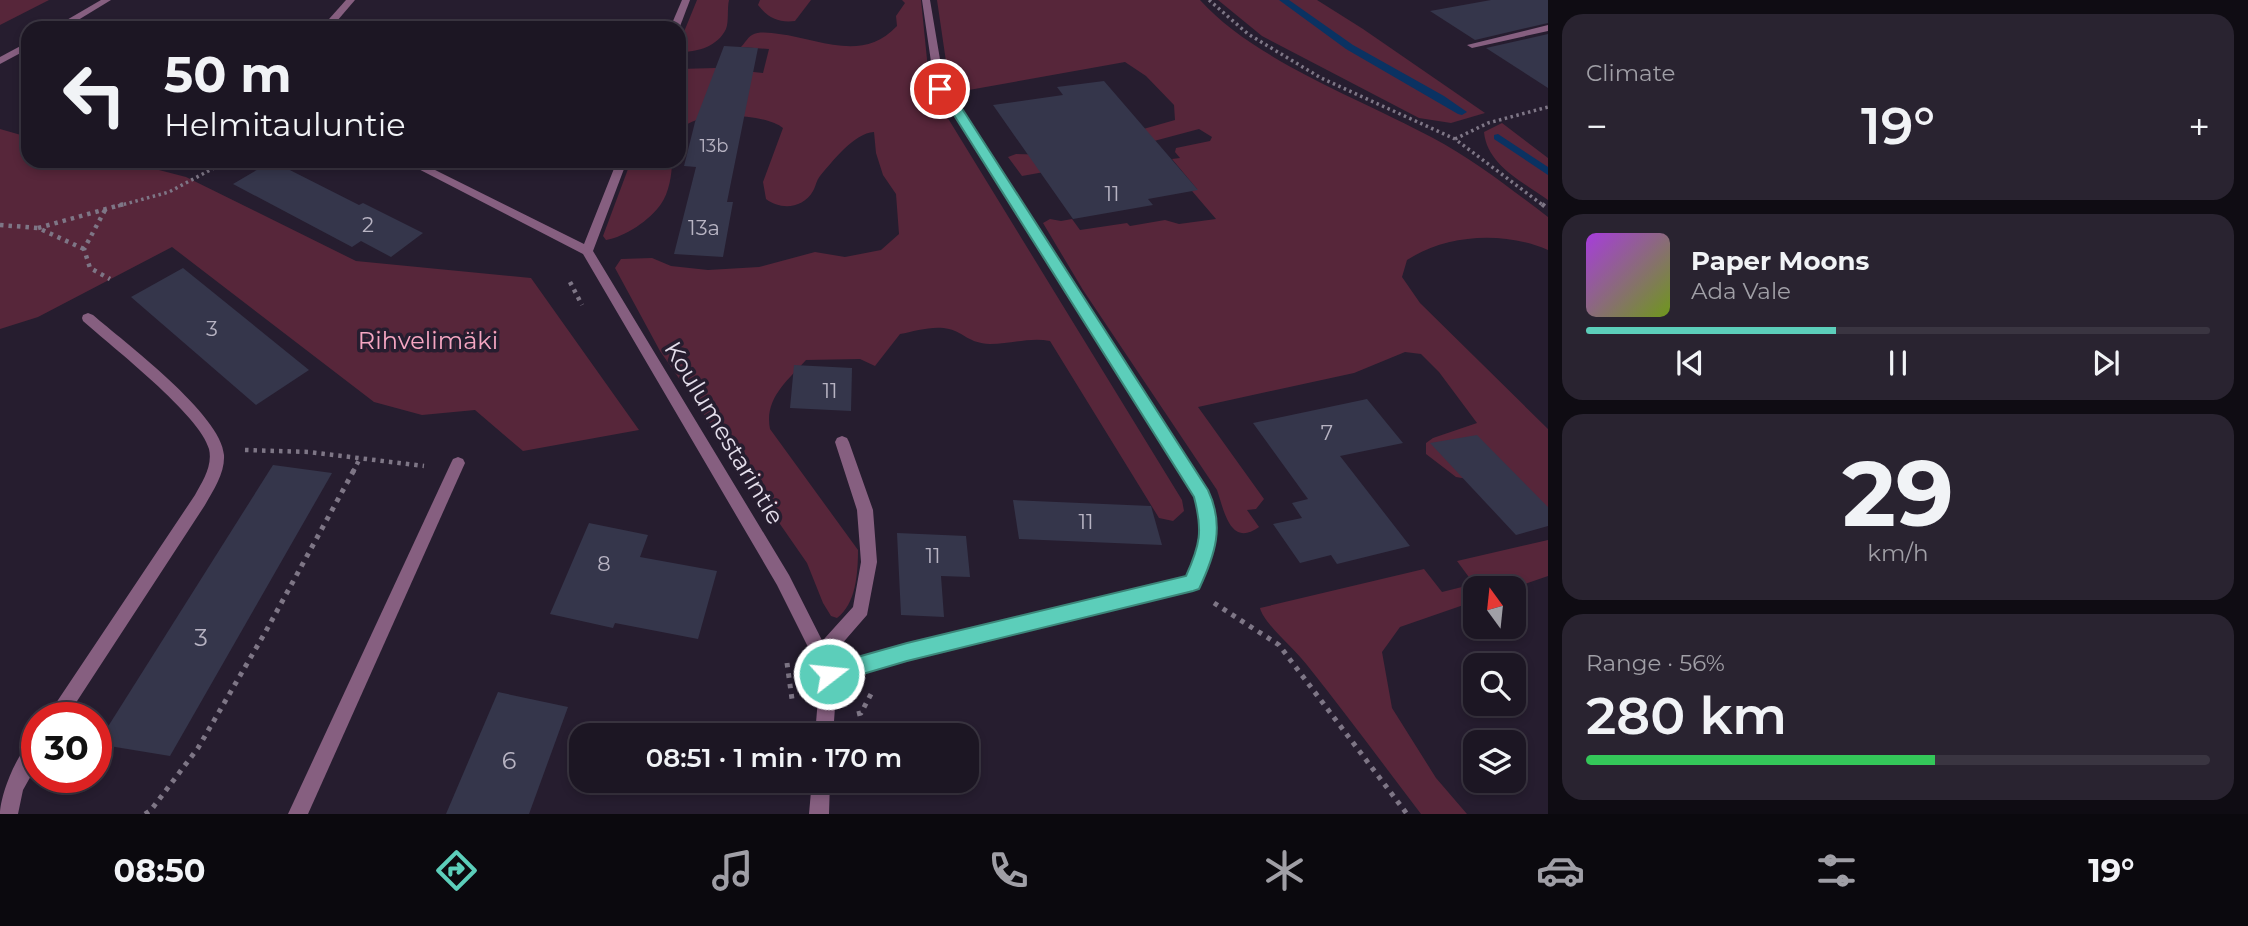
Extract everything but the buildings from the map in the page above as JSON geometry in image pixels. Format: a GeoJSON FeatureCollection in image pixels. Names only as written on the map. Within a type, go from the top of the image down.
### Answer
{"type":"FeatureCollection","features":[{"type":"Feature","properties":{"kind":"street"},"geometry":{"type":"LineString","coordinates":[[70,21],[107,0]]}},
{"type":"Feature","properties":{"kind":"street"},"geometry":{"type":"LineString","coordinates":[[332,21],[351,0]]}},
{"type":"Feature","properties":{"kind":"street"},"geometry":{"type":"LineString","coordinates":[[678,21],[686,0]]}},
{"type":"Feature","properties":{"kind":"street"},"geometry":{"type":"LineString","coordinates":[[829,674],[907,652],[1193,583],[1208,547],[1210,523],[1202,495],[957,110],[940,89],[926,0]]}},
{"type":"Feature","properties":{"kind":"street"},"geometry":{"type":"LineString","coordinates":[[1472,45],[1548,28]]}},
{"type":"Feature","properties":{"kind":"street"},"geometry":{"type":"LineString","coordinates":[[0,61],[21,49]]}},
{"type":"Feature","properties":{"kind":"street"},"geometry":{"type":"LineString","coordinates":[[422,168],[587,251],[619,168]]}},
{"type":"Feature","properties":{"kind":"street","name":"Koulumestarintie"},"geometry":{"type":"LineString","coordinates":[[587,251],[783,580],[821,655],[829,674],[825,723]]}},
{"type":"Feature","properties":{"kind":"street"},"geometry":{"type":"LineString","coordinates":[[66,702],[200,500],[215,472],[216,449],[203,422],[88,318]]}},
{"type":"Feature","properties":{"kind":"street"},"geometry":{"type":"LineString","coordinates":[[821,655],[861,610],[869,562],[865,510],[842,442]]}},
{"type":"Feature","properties":{"kind":"street"},"geometry":{"type":"LineString","coordinates":[[298,814],[457,463]]}},
{"type":"Feature","properties":{"kind":"street"},"geometry":{"type":"LineString","coordinates":[[8,814],[9,802],[21,774]]}},
{"type":"Feature","properties":{"kind":"street"},"geometry":{"type":"LineString","coordinates":[[819,814],[820,793]]}},
{"type":"Feature","properties":{"kind":"path"},"geometry":{"type":"LineString","coordinates":[[1209,0],[1248,34],[1321,78],[1455,138],[1548,209]]}},
{"type":"Feature","properties":{"kind":"path"},"geometry":{"type":"LineString","coordinates":[[1455,138],[1494,119],[1548,107]]}},
{"type":"Feature","properties":{"kind":"path"},"geometry":{"type":"LineString","coordinates":[[38,228],[169,192],[214,168]]}},
{"type":"Feature","properties":{"kind":"path"},"geometry":{"type":"LineString","coordinates":[[106,209],[84,249],[90,268],[110,279]]}},
{"type":"Feature","properties":{"kind":"path"},"geometry":{"type":"LineString","coordinates":[[0,225],[38,228],[84,249]]}},
{"type":"Feature","properties":{"kind":"path"},"geometry":{"type":"LineString","coordinates":[[216,449],[309,452],[413,465]]}},
{"type":"Feature","properties":{"kind":"path"},"geometry":{"type":"LineString","coordinates":[[145,814],[151,810],[198,748],[266,631],[360,458]]}},
{"type":"Feature","properties":{"kind":"path"},"geometry":{"type":"LineString","coordinates":[[1193,583],[1213,603],[1279,645],[1407,814]]}},
{"type":"Feature","properties":{"kind":"green space"},"geometry":{"type":"Polygon","coordinates":[[[0,0],[49,0],[0,25],[0,0]]]}},
{"type":"Feature","properties":{"kind":"green space"},"geometry":{"type":"Polygon","coordinates":[[[697,0],[729,0],[727,26],[713,44],[686,52],[686,27],[697,0]]]}},
{"type":"Feature","properties":{"kind":"green space"},"geometry":{"type":"Polygon","coordinates":[[[760,0],[811,0],[795,21],[789,21],[770,16],[758,5],[760,0]]]}},
{"type":"Feature","properties":{"kind":"green space"},"geometry":{"type":"Polygon","coordinates":[[[902,0],[921,0],[930,89],[1182,500],[1184,511],[1173,521],[1159,518],[1050,341],[990,344],[972,340],[949,329],[931,328],[900,334],[875,366],[860,359],[806,360],[774,400],[770,409],[770,429],[858,550],[852,596],[837,618],[831,616],[823,603],[807,563],[660,351],[615,268],[621,259],[652,258],[671,266],[708,270],[759,267],[815,252],[845,257],[881,250],[899,234],[896,194],[883,175],[876,153],[874,132],[859,137],[844,149],[820,176],[809,197],[791,206],[772,203],[766,199],[763,182],[783,128],[763,120],[734,116],[706,118],[686,125],[686,69],[716,68],[763,73],[769,49],[741,47],[751,36],[758,33],[779,34],[841,46],[870,44],[897,26],[896,16],[905,3],[902,0]]]}},
{"type":"Feature","properties":{"kind":"green space"},"geometry":{"type":"Polygon","coordinates":[[[937,0],[1200,0],[1249,42],[1310,77],[1448,147],[1492,175],[1548,217],[1548,250],[1495,238],[1458,240],[1423,251],[1407,260],[1402,277],[1420,303],[1548,429],[1548,511],[1479,481],[1456,477],[1426,454],[1426,443],[1433,438],[1477,423],[1439,372],[1421,354],[1405,352],[1354,373],[1198,407],[1264,499],[1256,509],[1247,510],[1259,527],[1241,533],[1235,530],[1226,516],[1217,490],[1083,290],[1043,223],[1050,219],[1072,219],[1080,230],[1127,223],[1130,226],[1165,220],[1179,224],[1216,219],[1192,191],[1197,189],[1172,159],[1180,158],[1175,152],[1176,148],[1210,141],[1212,137],[1199,129],[1139,145],[1094,163],[1022,176],[1008,157],[1016,154],[1052,155],[1175,120],[1174,105],[1146,76],[1125,62],[952,93],[946,86],[949,82],[937,0]]]}},
{"type":"Feature","properties":{"kind":"green space"},"geometry":{"type":"Polygon","coordinates":[[[1218,0],[1317,0],[1485,113],[1451,123],[1419,118],[1262,36],[1218,0]]]}},
{"type":"Feature","properties":{"kind":"green space"},"geometry":{"type":"Polygon","coordinates":[[[1502,123],[1548,158],[1548,200],[1508,172],[1492,154],[1484,132],[1502,123]]]}},
{"type":"Feature","properties":{"kind":"green space","name":"Rihvelimäki"},"geometry":{"type":"Polygon","coordinates":[[[0,129],[21,135],[21,168],[151,168],[186,177],[356,261],[531,278],[639,430],[523,451],[475,410],[422,415],[374,402],[172,247],[38,317],[0,329],[0,129]]]}},
{"type":"Feature","properties":{"kind":"green space"},"geometry":{"type":"Polygon","coordinates":[[[628,168],[672,168],[664,200],[644,222],[621,235],[606,240],[603,236],[628,168]]]}},
{"type":"Feature","properties":{"kind":"green space"},"geometry":{"type":"Polygon","coordinates":[[[1548,540],[1548,576],[1526,584],[1526,576],[1468,576],[1457,561],[1548,540]]]}},
{"type":"Feature","properties":{"kind":"green space"},"geometry":{"type":"Polygon","coordinates":[[[1424,569],[1442,592],[1463,587],[1463,605],[1400,627],[1382,652],[1392,708],[1436,778],[1467,814],[1421,814],[1307,665],[1267,621],[1260,608],[1424,569]]]}},
{"type":"Feature","properties":{"kind":"waterway"},"geometry":{"type":"LineString","coordinates":[[1283,0],[1350,47],[1462,112]]}},
{"type":"Feature","properties":{"kind":"waterway"},"geometry":{"type":"LineString","coordinates":[[1498,137],[1548,172]]}},
{"type":"Feature","properties":{"kind":"route"},"geometry":{"type":"LineString","coordinates":[[829,674],[907,652],[1193,583],[1208,547],[1210,523],[1202,495],[957,110],[940,89]]}}]}
